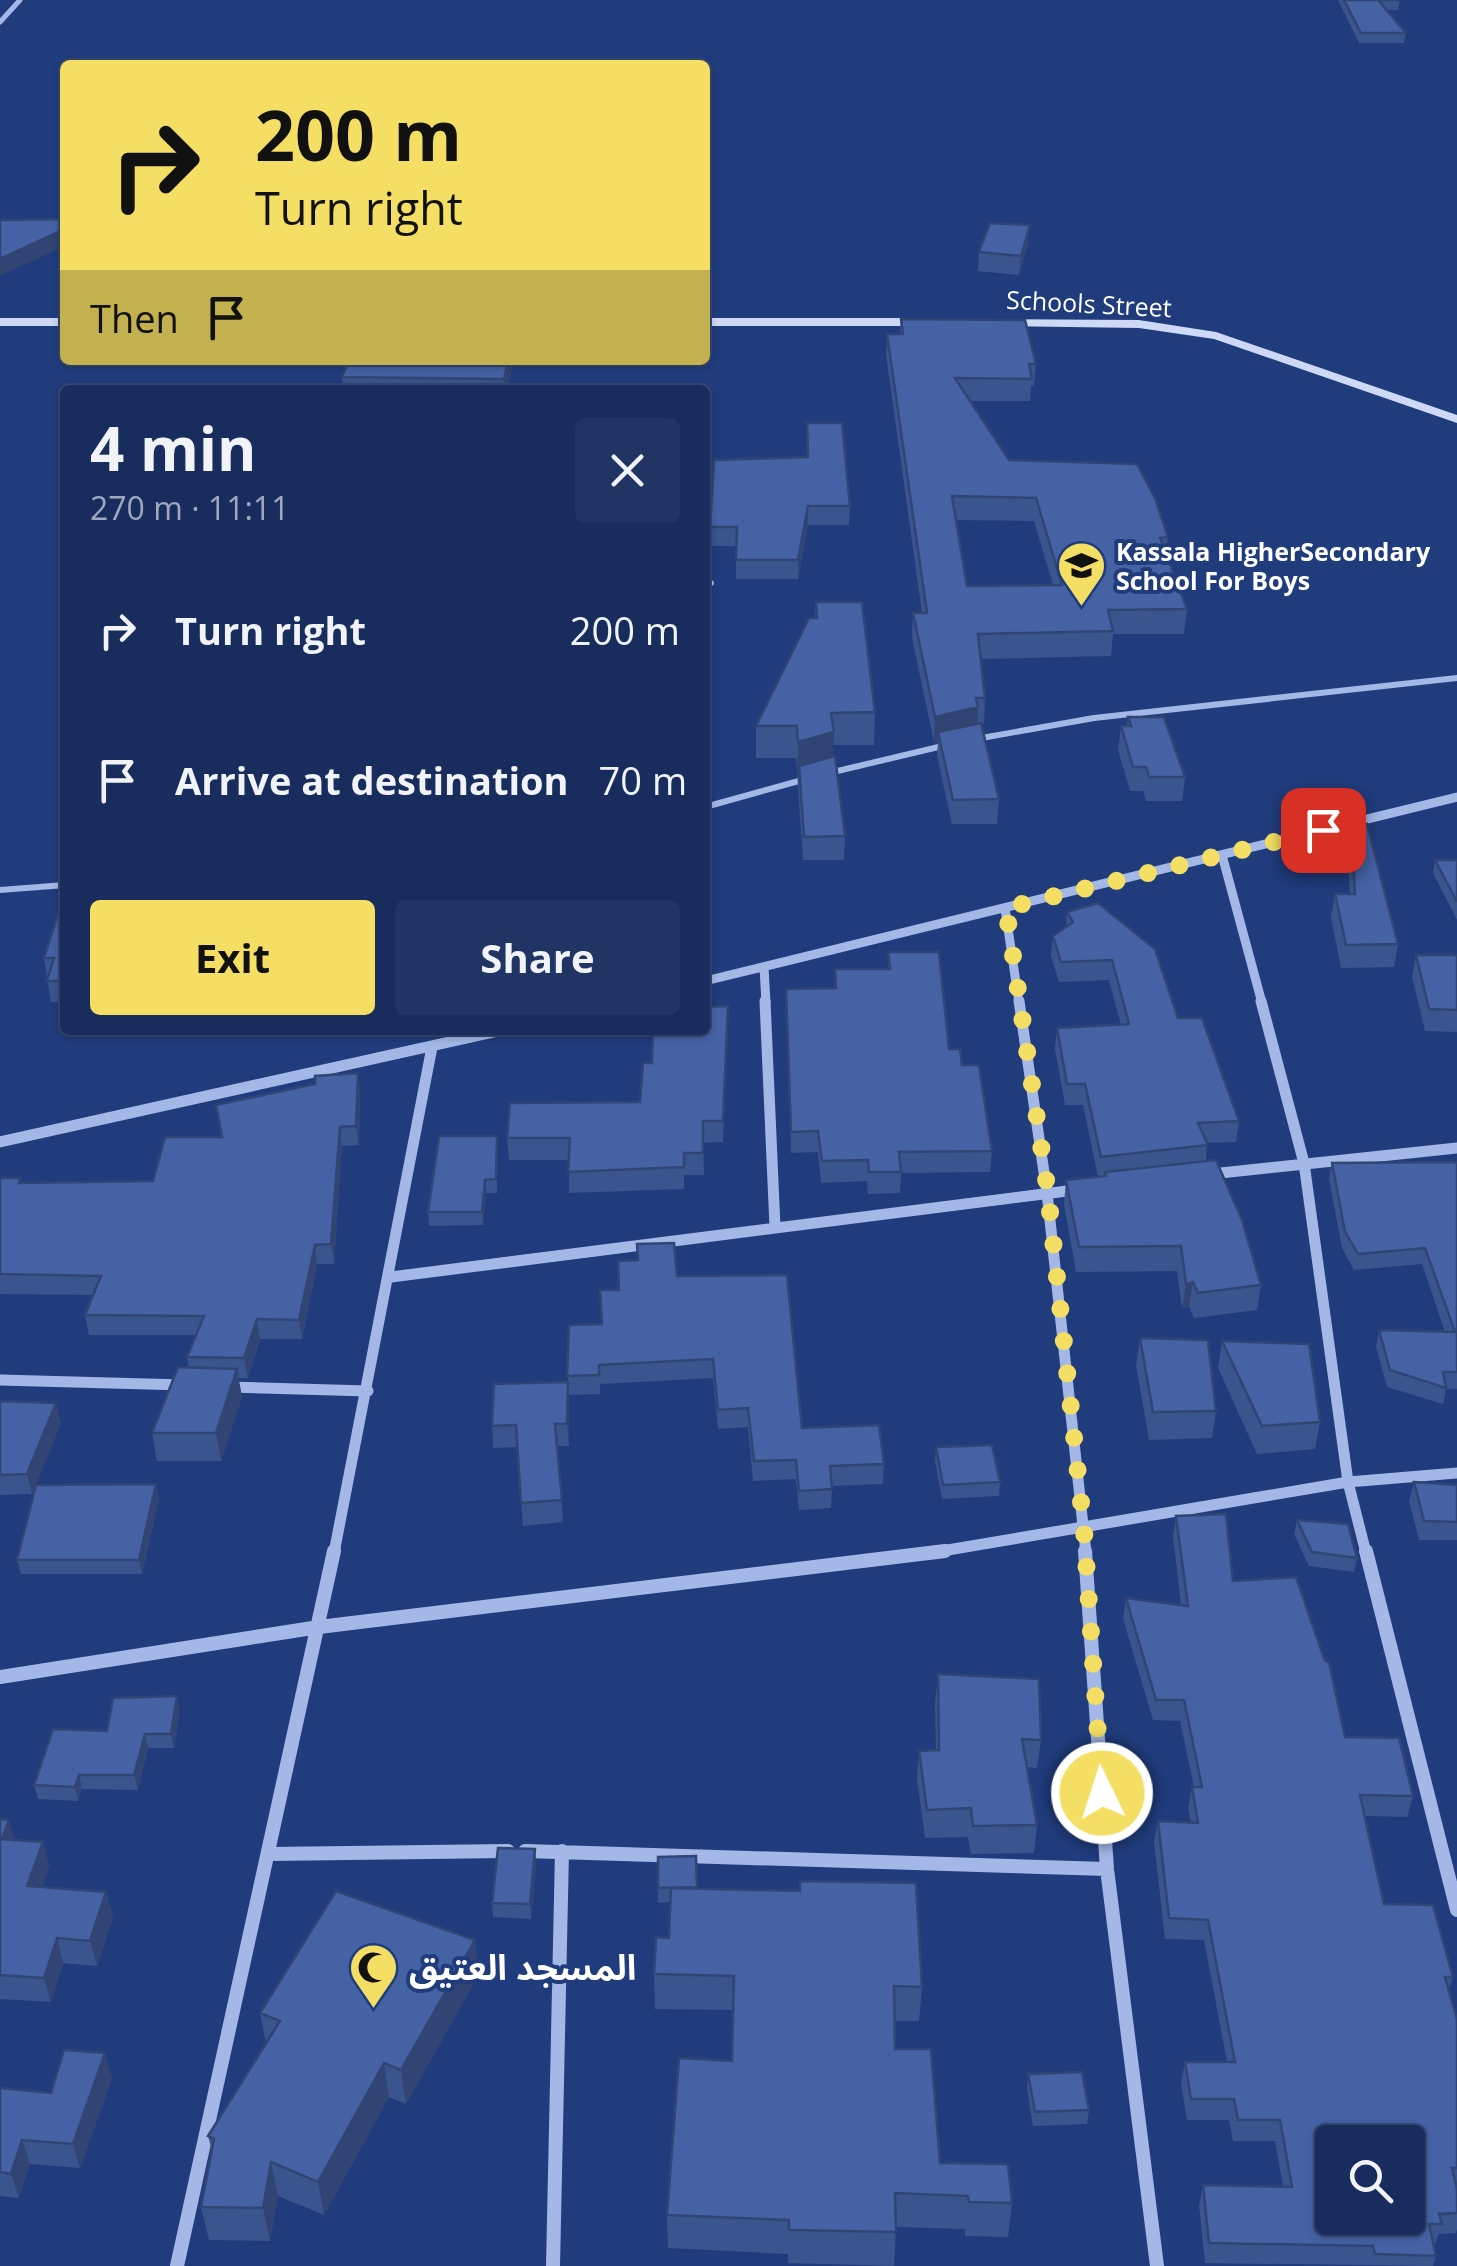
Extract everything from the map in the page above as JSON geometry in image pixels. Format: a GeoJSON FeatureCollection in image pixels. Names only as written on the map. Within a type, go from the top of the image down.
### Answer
{"type":"FeatureCollection","features":[{"type":"Feature","properties":{"kind":"street"},"geometry":{"type":"LineString","coordinates":[[1,20],[20,0]]}},
{"type":"Feature","properties":{"kind":"street"},"geometry":{"type":"LineString","coordinates":[[0,322],[60,322]]}},
{"type":"Feature","properties":{"kind":"street"},"geometry":{"type":"LineString","coordinates":[[710,322],[940,322]]}},
{"type":"Feature","properties":{"kind":"street","name":"Schools Street"},"geometry":{"type":"LineString","coordinates":[[978,322],[1139,324],[1216,336],[1457,419]]}},
{"type":"Feature","properties":{"kind":"street"},"geometry":{"type":"LineString","coordinates":[[710,980],[1457,796]]}},
{"type":"Feature","properties":{"kind":"street"},"geometry":{"type":"LineString","coordinates":[[1222,854],[1304,1163],[1348,1482],[1457,1910]]}},
{"type":"Feature","properties":{"kind":"street"},"geometry":{"type":"LineString","coordinates":[[1006,908],[1048,1193],[1084,1530],[1107,1868],[1157,2266]]}},
{"type":"Feature","properties":{"kind":"street"},"geometry":{"type":"LineString","coordinates":[[764,967],[775,1228]]}},
{"type":"Feature","properties":{"kind":"street"},"geometry":{"type":"LineString","coordinates":[[0,1142],[482,1035]]}},
{"type":"Feature","properties":{"kind":"street"},"geometry":{"type":"LineString","coordinates":[[177,2266],[319,1627],[391,1277],[432,1047]]}},
{"type":"Feature","properties":{"kind":"street"},"geometry":{"type":"LineString","coordinates":[[1205,1174],[1457,1148]]}},
{"type":"Feature","properties":{"kind":"street"},"geometry":{"type":"LineString","coordinates":[[391,1277],[1087,1188]]}},
{"type":"Feature","properties":{"kind":"street"},"geometry":{"type":"LineString","coordinates":[[0,1380],[194,1386]]}},
{"type":"Feature","properties":{"kind":"street"},"geometry":{"type":"LineString","coordinates":[[213,1386],[368,1390]]}},
{"type":"Feature","properties":{"kind":"street"},"geometry":{"type":"LineString","coordinates":[[0,1677],[319,1627],[933,1553],[1348,1482],[1457,1473]]}},
{"type":"Feature","properties":{"kind":"street"},"geometry":{"type":"LineString","coordinates":[[269,1854],[562,1851],[1107,1868]]}},
{"type":"Feature","properties":{"kind":"street"},"geometry":{"type":"LineString","coordinates":[[554,2266],[562,1851]]}},
{"type":"Feature","properties":{"kind":"lane"},"geometry":{"type":"LineString","coordinates":[[974,739],[1094,718],[1457,678]]}},
{"type":"Feature","properties":{"kind":"lane"},"geometry":{"type":"LineString","coordinates":[[710,806],[957,742]]}},
{"type":"Feature","properties":{"kind":"lane"},"geometry":{"type":"LineString","coordinates":[[0,890],[60,885]]}},
{"type":"Feature","properties":{"kind":"building"},"geometry":{"type":"Polygon","coordinates":[[[1344,0],[1378,0],[1406,33],[1361,33],[1344,0]]]}},
{"type":"Feature","properties":{"kind":"building"},"geometry":{"type":"Polygon","coordinates":[[[60,219],[60,231],[0,259],[0,220],[60,219]]]}},
{"type":"Feature","properties":{"kind":"building"},"geometry":{"type":"Polygon","coordinates":[[[990,223],[1030,225],[1021,256],[979,252],[990,223]]]}},
{"type":"Feature","properties":{"kind":"building"},"geometry":{"type":"Polygon","coordinates":[[[901,319],[1025,320],[1036,364],[1029,364],[1032,379],[955,378],[1009,460],[1137,464],[1155,498],[1168,537],[1160,538],[1187,609],[1108,610],[1113,631],[978,634],[985,698],[976,698],[978,707],[935,717],[913,613],[927,613],[887,334],[903,334],[901,319]],[[952,496],[967,586],[1062,585],[1036,498],[952,496]]]}},
{"type":"Feature","properties":{"kind":"building"},"geometry":{"type":"Polygon","coordinates":[[[347,365],[507,365],[504,379],[342,377],[347,365]]]}},
{"type":"Feature","properties":{"kind":"building"},"geometry":{"type":"Polygon","coordinates":[[[807,423],[842,423],[850,506],[808,506],[798,560],[736,560],[737,527],[710,527],[714,460],[808,457],[807,423]]]}},
{"type":"Feature","properties":{"kind":"building"},"geometry":{"type":"Polygon","coordinates":[[[816,602],[862,602],[875,712],[831,713],[834,732],[798,742],[797,726],[756,726],[809,618],[817,618],[816,602]]]}},
{"type":"Feature","properties":{"kind":"building"},"geometry":{"type":"Polygon","coordinates":[[[1128,717],[1164,717],[1185,777],[1149,777],[1146,767],[1133,767],[1121,726],[1131,726],[1128,717]]]}},
{"type":"Feature","properties":{"kind":"building"},"geometry":{"type":"Polygon","coordinates":[[[981,723],[999,799],[953,800],[938,732],[981,723]]]}},
{"type":"Feature","properties":{"kind":"building"},"geometry":{"type":"Polygon","coordinates":[[[835,756],[845,836],[804,837],[799,766],[835,756]]]}},
{"type":"Feature","properties":{"kind":"building"},"geometry":{"type":"Polygon","coordinates":[[[1367,824],[1398,944],[1346,945],[1335,894],[1355,894],[1351,827],[1367,824]]]}},
{"type":"Feature","properties":{"kind":"building"},"geometry":{"type":"Polygon","coordinates":[[[1435,860],[1457,860],[1457,902],[1435,860]]]}},
{"type":"Feature","properties":{"kind":"building"},"geometry":{"type":"Polygon","coordinates":[[[1098,903],[1155,949],[1178,1018],[1202,1018],[1239,1121],[1198,1123],[1208,1145],[1101,1157],[1085,1084],[1067,1084],[1057,1028],[1129,1024],[1112,960],[1061,962],[1053,936],[1073,922],[1067,912],[1098,903]]]}},
{"type":"Feature","properties":{"kind":"building"},"geometry":{"type":"Polygon","coordinates":[[[60,914],[60,981],[47,981],[54,958],[44,958],[60,914]]]}},
{"type":"Feature","properties":{"kind":"building"},"geometry":{"type":"Polygon","coordinates":[[[888,952],[939,952],[949,1049],[960,1049],[962,1065],[979,1065],[992,1151],[899,1152],[901,1172],[869,1172],[868,1160],[822,1161],[818,1131],[791,1132],[786,989],[836,988],[835,969],[890,969],[888,952]]]}},
{"type":"Feature","properties":{"kind":"building"},"geometry":{"type":"Polygon","coordinates":[[[1416,955],[1457,955],[1457,1010],[1429,1009],[1416,955]]]}},
{"type":"Feature","properties":{"kind":"building"},"geometry":{"type":"Polygon","coordinates":[[[728,1006],[723,1121],[703,1121],[703,1153],[684,1153],[684,1167],[568,1172],[570,1138],[507,1138],[510,1103],[640,1102],[643,1063],[652,1063],[653,1035],[710,1035],[710,1007],[728,1006]]]}},
{"type":"Feature","properties":{"kind":"building"},"geometry":{"type":"Polygon","coordinates":[[[358,1073],[356,1126],[340,1127],[331,1244],[315,1245],[299,1320],[257,1319],[244,1358],[187,1357],[204,1316],[85,1315],[101,1276],[0,1274],[0,1178],[21,1178],[19,1183],[153,1181],[165,1137],[222,1137],[216,1105],[315,1084],[315,1076],[358,1073]]]}},
{"type":"Feature","properties":{"kind":"building"},"geometry":{"type":"Polygon","coordinates":[[[439,1136],[497,1136],[496,1179],[485,1180],[482,1212],[428,1212],[439,1136]]]}},
{"type":"Feature","properties":{"kind":"building"},"geometry":{"type":"Polygon","coordinates":[[[1216,1160],[1242,1220],[1261,1285],[1198,1293],[1193,1282],[1186,1284],[1181,1246],[1079,1247],[1066,1180],[1216,1160]]]}},
{"type":"Feature","properties":{"kind":"building"},"geometry":{"type":"Polygon","coordinates":[[[1457,1162],[1457,1372],[1443,1372],[1446,1388],[1390,1370],[1379,1330],[1455,1332],[1425,1248],[1358,1254],[1345,1232],[1332,1163],[1457,1162]]]}},
{"type":"Feature","properties":{"kind":"building"},"geometry":{"type":"Polygon","coordinates":[[[674,1243],[677,1276],[787,1275],[802,1428],[879,1425],[884,1464],[830,1466],[832,1489],[799,1491],[796,1460],[754,1461],[748,1408],[718,1410],[713,1359],[599,1365],[599,1375],[567,1376],[569,1325],[602,1324],[600,1290],[619,1290],[618,1261],[638,1260],[637,1244],[674,1243]]]}},
{"type":"Feature","properties":{"kind":"building"},"geometry":{"type":"Polygon","coordinates":[[[1140,1338],[1208,1340],[1216,1411],[1153,1412],[1140,1338]]]}},
{"type":"Feature","properties":{"kind":"building"},"geometry":{"type":"Polygon","coordinates":[[[1222,1341],[1309,1344],[1320,1422],[1262,1426],[1222,1341]]]}},
{"type":"Feature","properties":{"kind":"building"},"geometry":{"type":"Polygon","coordinates":[[[178,1367],[237,1369],[216,1433],[152,1433],[178,1367]]]}},
{"type":"Feature","properties":{"kind":"building"},"geometry":{"type":"Polygon","coordinates":[[[568,1382],[567,1424],[555,1424],[562,1500],[521,1503],[516,1425],[492,1426],[494,1384],[568,1382]]]}},
{"type":"Feature","properties":{"kind":"building"},"geometry":{"type":"Polygon","coordinates":[[[0,1401],[56,1403],[27,1474],[0,1475],[0,1401]]]}},
{"type":"Feature","properties":{"kind":"building"},"geometry":{"type":"Polygon","coordinates":[[[992,1445],[1000,1482],[943,1485],[936,1447],[992,1445]]]}},
{"type":"Feature","properties":{"kind":"building"},"geometry":{"type":"Polygon","coordinates":[[[1414,1482],[1457,1485],[1457,1522],[1424,1521],[1414,1482]]]}},
{"type":"Feature","properties":{"kind":"building"},"geometry":{"type":"Polygon","coordinates":[[[156,1484],[139,1560],[17,1560],[36,1485],[156,1484]]]}},
{"type":"Feature","properties":{"kind":"building"},"geometry":{"type":"Polygon","coordinates":[[[1226,1514],[1233,1581],[1296,1577],[1325,1661],[1329,1662],[1345,1737],[1399,1738],[1413,1796],[1360,1795],[1384,1904],[1433,1905],[1453,1977],[1445,1977],[1457,2019],[1457,2168],[1452,2168],[1457,2213],[1439,2214],[1442,2224],[1429,2224],[1436,2256],[1375,2254],[1373,2246],[1209,2243],[1203,2185],[1292,2187],[1280,2120],[1238,2120],[1234,2099],[1191,2099],[1185,2062],[1235,2062],[1208,1920],[1169,1918],[1158,1821],[1198,1823],[1192,1787],[1202,1787],[1184,1700],[1156,1700],[1126,1598],[1188,1606],[1176,1516],[1226,1514]]]}},
{"type":"Feature","properties":{"kind":"building"},"geometry":{"type":"Polygon","coordinates":[[[1297,1520],[1348,1524],[1357,1558],[1312,1552],[1297,1520]]]}},
{"type":"Feature","properties":{"kind":"building"},"geometry":{"type":"Polygon","coordinates":[[[938,1674],[1039,1679],[1041,1740],[1022,1739],[1037,1825],[973,1826],[971,1808],[927,1810],[919,1751],[939,1750],[938,1674]]]}},
{"type":"Feature","properties":{"kind":"building"},"geometry":{"type":"Polygon","coordinates":[[[177,1696],[171,1734],[145,1734],[134,1775],[79,1775],[75,1787],[34,1785],[53,1729],[107,1731],[113,1698],[177,1696]]]}},
{"type":"Feature","properties":{"kind":"building"},"geometry":{"type":"Polygon","coordinates":[[[0,1819],[9,1820],[2,1839],[43,1842],[27,1886],[106,1892],[90,1941],[57,1938],[44,1978],[0,1975],[0,1819]]]}},
{"type":"Feature","properties":{"kind":"building"},"geometry":{"type":"Polygon","coordinates":[[[498,1848],[535,1849],[530,1904],[492,1903],[498,1848]]]}},
{"type":"Feature","properties":{"kind":"building"},"geometry":{"type":"Polygon","coordinates":[[[696,1856],[697,1887],[658,1888],[658,1857],[696,1856]]]}},
{"type":"Feature","properties":{"kind":"building"},"geometry":{"type":"Polygon","coordinates":[[[800,1881],[916,1883],[922,1987],[894,1986],[895,2049],[931,2049],[940,2163],[1008,2164],[1012,2203],[969,2202],[968,2196],[895,2193],[896,2232],[789,2230],[789,2220],[667,2215],[679,2058],[732,2061],[734,1976],[654,1974],[656,1937],[669,1938],[671,1888],[800,1891],[800,1881]]]}},
{"type":"Feature","properties":{"kind":"building"},"geometry":{"type":"Polygon","coordinates":[[[336,1891],[475,1940],[401,2070],[384,2063],[318,2182],[271,2162],[263,2208],[201,2207],[214,2139],[208,2136],[280,2021],[260,2013],[336,1891]]]}},
{"type":"Feature","properties":{"kind":"building"},"geometry":{"type":"Polygon","coordinates":[[[64,2050],[105,2053],[73,2144],[22,2140],[11,2174],[0,2172],[0,2088],[51,2093],[64,2050]]]}},
{"type":"Feature","properties":{"kind":"building"},"geometry":{"type":"Polygon","coordinates":[[[1082,2072],[1089,2110],[1035,2112],[1028,2074],[1082,2072]]]}},
{"type":"Feature","properties":{"kind":"place","name":"Kassala HigherSecondary School For Boys"},"geometry":{"type":"Point","coordinates":[1081,608]}},
{"type":"Feature","properties":{"kind":"place","name":"المسجد العتيق"},"geometry":{"type":"Point","coordinates":[374,2010]}},
{"type":"Feature","properties":{"kind":"route"},"geometry":{"type":"LineString","coordinates":[[1102,1793],[1084,1530],[1048,1193],[1006,908],[1323,830]]}}]}
